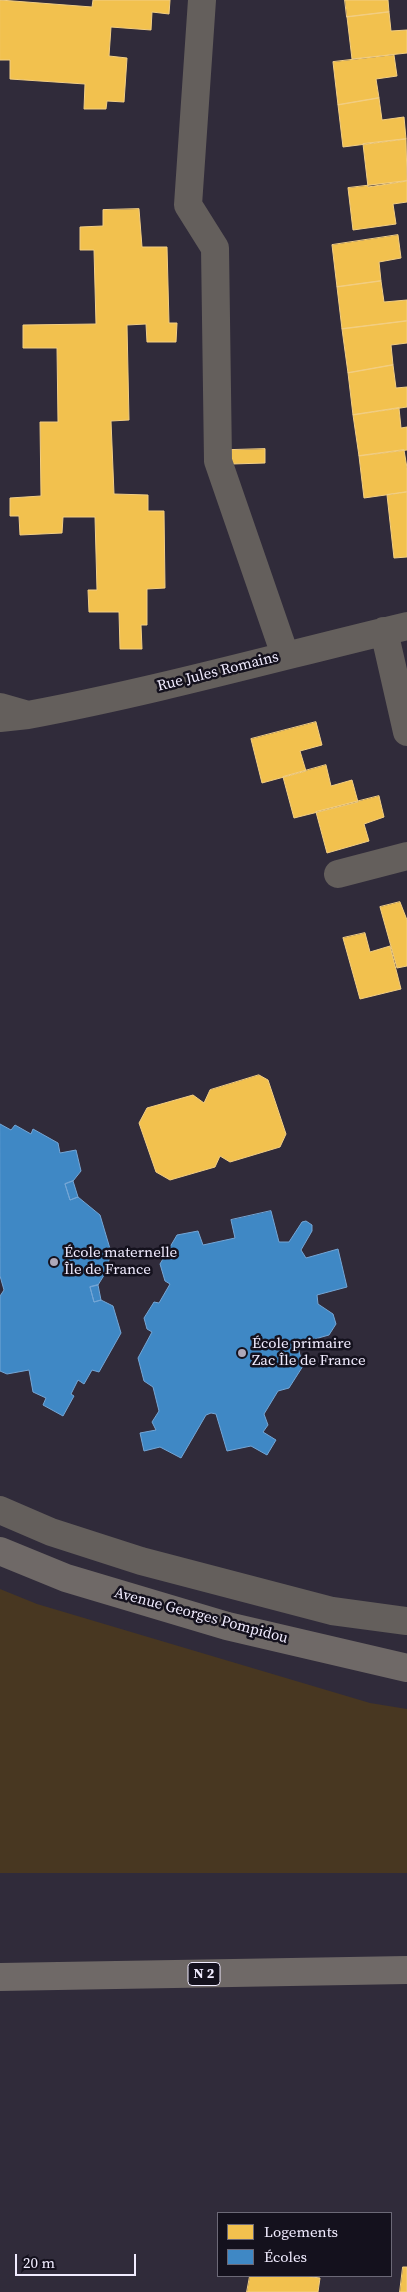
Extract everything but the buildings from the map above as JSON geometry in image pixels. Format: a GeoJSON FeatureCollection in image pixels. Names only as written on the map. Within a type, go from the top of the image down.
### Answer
{"type":"FeatureCollection","features":[{"type":"Feature","properties":{"kind":"main road","name":"Avenue Georges Pompidou"},"geometry":{"type":"LineString","coordinates":[[0,1551],[66,1578],[209,1621],[407,1668]]}},
{"type":"Feature","properties":{"kind":"main road","name":"N 2"},"geometry":{"type":"LineString","coordinates":[[0,1977],[407,1970]]}},
{"type":"Feature","properties":{"kind":"street"},"geometry":{"type":"LineString","coordinates":[[202,0],[188,205],[215,248],[218,461],[285,654]]}},
{"type":"Feature","properties":{"kind":"street"},"geometry":{"type":"LineString","coordinates":[[395,629],[407,732]]}},
{"type":"Feature","properties":{"kind":"street","name":"Rue Jules Romains"},"geometry":{"type":"LineString","coordinates":[[0,718],[28,715],[167,686],[285,654],[395,629]]}},
{"type":"Feature","properties":{"kind":"street"},"geometry":{"type":"LineString","coordinates":[[0,707],[28,715]]}},
{"type":"Feature","properties":{"kind":"street"},"geometry":{"type":"LineString","coordinates":[[338,874],[407,856]]}},
{"type":"Feature","properties":{"kind":"street"},"geometry":{"type":"LineString","coordinates":[[0,1510],[51,1532],[142,1561],[332,1611],[407,1622]]}},
{"type":"Feature","properties":{"kind":"shaded area"},"geometry":{"type":"Polygon","coordinates":[[[0,1589],[37,1604],[370,1703],[407,1709],[407,1873],[0,1873],[0,1589]]]}},
{"type":"Feature","properties":{"kind":"place","name":"École maternelle Île de France"},"geometry":{"type":"Point","coordinates":[54,1262]}},
{"type":"Feature","properties":{"kind":"place","name":"École primaire Zac Île de France"},"geometry":{"type":"Point","coordinates":[242,1353]}}]}
